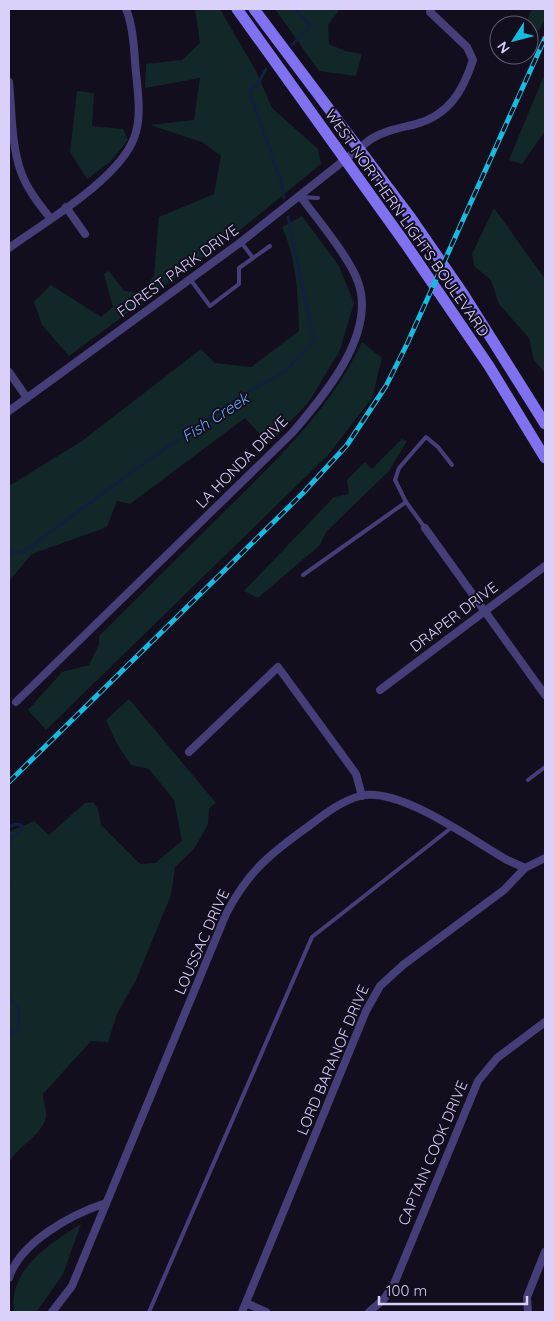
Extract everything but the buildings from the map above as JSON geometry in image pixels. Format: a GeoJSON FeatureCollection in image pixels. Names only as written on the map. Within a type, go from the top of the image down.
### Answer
{"type":"FeatureCollection","features":[{"type":"Feature","properties":{"kind":"main road","name":"WEST NORTHERN LIGHTS BOULEVARD"},"geometry":{"type":"LineString","coordinates":[[237,9],[489,366],[545,458]]}},
{"type":"Feature","properties":{"kind":"main road","name":"WEST NORTHERN LIGHTS BOULEVARD"},"geometry":{"type":"LineString","coordinates":[[254,9],[360,148],[462,292],[545,424]]}},
{"type":"Feature","properties":{"kind":"street"},"geometry":{"type":"LineString","coordinates":[[9,248],[66,207],[114,169],[127,152],[135,136],[138,120],[138,87],[132,31],[126,9]]}},
{"type":"Feature","properties":{"kind":"street"},"geometry":{"type":"LineString","coordinates":[[360,148],[381,133],[426,121],[449,107],[463,87],[473,60],[467,47],[430,10],[420,13]]}},
{"type":"Feature","properties":{"kind":"street"},"geometry":{"type":"LineString","coordinates":[[9,82],[17,159],[21,173],[33,195],[50,218]]}},
{"type":"Feature","properties":{"kind":"street","name":"FOREST PARK DRIVE"},"geometry":{"type":"LineString","coordinates":[[9,410],[241,242],[301,197],[360,148]]}},
{"type":"Feature","properties":{"kind":"street","name":"LA HONDA DRIVE"},"geometry":{"type":"LineString","coordinates":[[16,702],[292,433],[325,395],[346,359],[355,337],[361,312],[358,282],[301,197]]}},
{"type":"Feature","properties":{"kind":"street"},"geometry":{"type":"LineString","coordinates":[[66,207],[85,234]]}},
{"type":"Feature","properties":{"kind":"street"},"geometry":{"type":"LineString","coordinates":[[9,372],[27,398]]}},
{"type":"Feature","properties":{"kind":"street"},"geometry":{"type":"LineString","coordinates":[[425,528],[545,695]]}},
{"type":"Feature","properties":{"kind":"street","name":"DRAPER DRIVE"},"geometry":{"type":"LineString","coordinates":[[380,690],[545,566]]}},
{"type":"Feature","properties":{"kind":"street"},"geometry":{"type":"LineString","coordinates":[[189,752],[278,667],[356,774],[362,796]]}},
{"type":"Feature","properties":{"kind":"street","name":"LOUSSAC DRIVE"},"geometry":{"type":"LineString","coordinates":[[52,1312],[72,1286],[235,898],[251,874],[271,853],[337,806],[362,796],[378,795],[404,801],[507,860],[525,868]]}},
{"type":"Feature","properties":{"kind":"street","name":"LORD BARANOF DRIVE"},"geometry":{"type":"LineString","coordinates":[[242,1312],[366,1011],[380,986],[402,964],[504,890],[525,868],[545,858]]}},
{"type":"Feature","properties":{"kind":"street","name":"CAPTAIN COOK DRIVE"},"geometry":{"type":"LineString","coordinates":[[369,1312],[384,1298],[394,1284],[478,1081],[497,1058],[545,1022]]}},
{"type":"Feature","properties":{"kind":"street"},"geometry":{"type":"LineString","coordinates":[[9,1278],[18,1258],[44,1236],[76,1214],[106,1203]]}},
{"type":"Feature","properties":{"kind":"street"},"geometry":{"type":"LineString","coordinates":[[528,1312],[527,1297],[545,1252]]}},
{"type":"Feature","properties":{"kind":"street"},"geometry":{"type":"LineString","coordinates":[[246,1303],[266,1312]]}},
{"type":"Feature","properties":{"kind":"lane"},"geometry":{"type":"LineString","coordinates":[[301,197],[318,198]]}},
{"type":"Feature","properties":{"kind":"lane"},"geometry":{"type":"LineString","coordinates":[[241,242],[253,258]]}},
{"type":"Feature","properties":{"kind":"lane"},"geometry":{"type":"LineString","coordinates":[[190,279],[210,306],[240,284],[239,268],[270,246]]}},
{"type":"Feature","properties":{"kind":"lane"},"geometry":{"type":"LineString","coordinates":[[425,528],[406,502],[395,480],[399,468],[426,437],[438,447],[452,465]]}},
{"type":"Feature","properties":{"kind":"lane"},"geometry":{"type":"LineString","coordinates":[[303,575],[406,502]]}},
{"type":"Feature","properties":{"kind":"lane"},"geometry":{"type":"LineString","coordinates":[[528,780],[545,767]]}},
{"type":"Feature","properties":{"kind":"lane"},"geometry":{"type":"LineString","coordinates":[[149,1312],[312,937],[451,828]]}},
{"type":"Feature","properties":{"kind":"green space"},"geometry":{"type":"Polygon","coordinates":[[[195,9],[220,9],[256,71],[272,108],[318,149],[321,164],[234,235],[69,356],[42,325],[34,302],[51,285],[101,317],[113,307],[104,274],[109,271],[124,291],[143,293],[154,275],[159,217],[214,194],[221,156],[202,142],[150,125],[194,120],[200,78],[145,88],[146,64],[182,60],[200,43],[195,9]]]}},
{"type":"Feature","properties":{"kind":"green space"},"geometry":{"type":"Polygon","coordinates":[[[275,9],[340,9],[328,25],[329,44],[345,51],[362,54],[356,76],[319,71],[275,9]]]}},
{"type":"Feature","properties":{"kind":"green space"},"geometry":{"type":"Polygon","coordinates":[[[532,9],[545,9],[545,19],[539,30],[539,15],[529,15],[532,9]]]}},
{"type":"Feature","properties":{"kind":"green space"},"geometry":{"type":"Polygon","coordinates":[[[545,73],[545,131],[522,164],[509,160],[545,73]]]}},
{"type":"Feature","properties":{"kind":"green space"},"geometry":{"type":"Polygon","coordinates":[[[77,91],[94,93],[92,126],[123,129],[128,140],[110,162],[87,179],[70,152],[77,91]]]}},
{"type":"Feature","properties":{"kind":"green space"},"geometry":{"type":"Polygon","coordinates":[[[494,208],[545,279],[545,373],[534,360],[529,338],[499,304],[491,280],[474,266],[472,254],[494,208]]]}},
{"type":"Feature","properties":{"kind":"green space"},"geometry":{"type":"Polygon","coordinates":[[[302,216],[339,266],[354,303],[340,350],[309,402],[269,444],[245,418],[130,504],[117,501],[107,527],[32,554],[9,581],[9,486],[82,441],[201,349],[215,363],[251,367],[299,331],[294,265],[282,227],[302,216]]]}},
{"type":"Feature","properties":{"kind":"green space"},"geometry":{"type":"Polygon","coordinates":[[[362,342],[382,358],[372,398],[328,455],[46,730],[28,710],[62,672],[89,665],[99,644],[99,636],[284,452],[335,389],[362,342]]]}},
{"type":"Feature","properties":{"kind":"green space"},"geometry":{"type":"Polygon","coordinates":[[[402,439],[407,441],[389,471],[326,532],[320,545],[258,598],[244,591],[334,497],[349,494],[347,480],[365,462],[372,469],[402,439]]]}},
{"type":"Feature","properties":{"kind":"green space"},"geometry":{"type":"Polygon","coordinates":[[[129,699],[216,803],[209,808],[208,824],[194,849],[175,867],[171,895],[136,980],[117,1014],[108,1042],[91,1041],[43,1094],[46,1115],[44,1124],[9,1162],[9,832],[34,821],[49,835],[85,803],[93,802],[98,809],[101,825],[140,864],[155,863],[182,841],[174,800],[149,769],[131,765],[117,744],[106,720],[129,699]]]}},
{"type":"Feature","properties":{"kind":"green space"},"geometry":{"type":"Polygon","coordinates":[[[81,1224],[63,1274],[38,1310],[35,1312],[14,1312],[14,1297],[17,1283],[24,1271],[33,1260],[56,1240],[81,1224]]]}},
{"type":"Feature","properties":{"kind":"waterway","name":"Fish Creek"},"geometry":{"type":"LineString","coordinates":[[292,45],[311,26],[295,9]]}},
{"type":"Feature","properties":{"kind":"waterway","name":"Fish Creek"},"geometry":{"type":"LineString","coordinates":[[266,69],[258,84],[249,91],[281,181],[284,198]]}},
{"type":"Feature","properties":{"kind":"waterway","name":"Fish Creek"},"geometry":{"type":"LineString","coordinates":[[9,550],[16,553],[23,552],[136,469],[250,391],[284,372],[314,341],[288,217]]}},
{"type":"Feature","properties":{"kind":"waterway","name":"Fish Creek"},"geometry":{"type":"LineString","coordinates":[[9,827],[16,824],[21,825],[22,830],[9,840]]}},
{"type":"Feature","properties":{"kind":"waterway","name":"Fish Creek"},"geometry":{"type":"LineString","coordinates":[[9,1000],[19,1009],[17,1031],[9,1034]]}},
{"type":"Feature","properties":{"kind":"railway"},"geometry":{"type":"LineString","coordinates":[[9,782],[303,493],[347,445],[386,386],[407,344],[545,38]]}}]}
